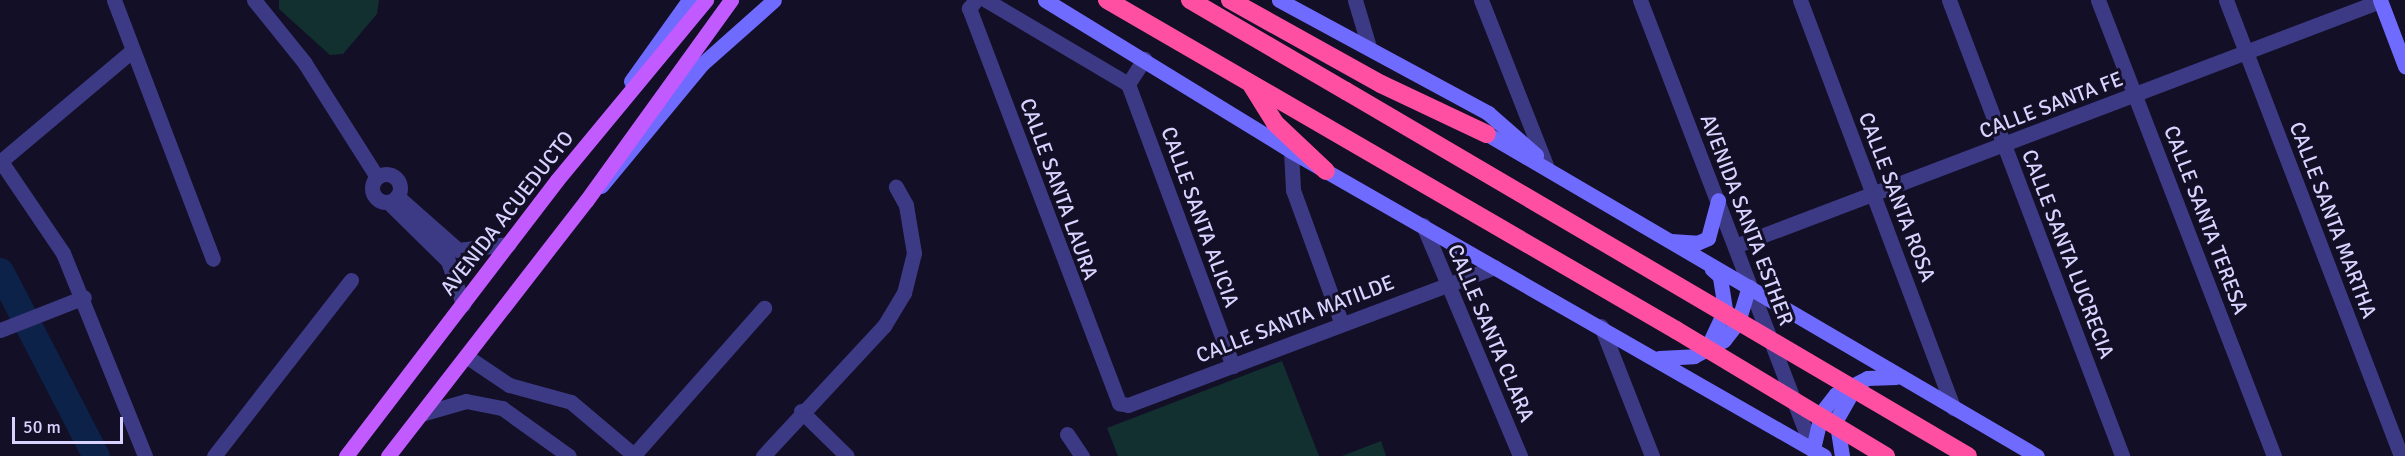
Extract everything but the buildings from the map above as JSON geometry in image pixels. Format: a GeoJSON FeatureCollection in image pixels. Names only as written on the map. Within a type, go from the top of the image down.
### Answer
{"type":"FeatureCollection","features":[{"type":"Feature","properties":{"kind":"highway"},"geometry":{"type":"LineString","coordinates":[[1107,0],[1886,456]]}},
{"type":"Feature","properties":{"kind":"highway"},"geometry":{"type":"LineString","coordinates":[[1190,0],[1968,456]]}},
{"type":"Feature","properties":{"kind":"highway"},"geometry":{"type":"LineString","coordinates":[[1230,0],[1382,84],[1487,134]]}},
{"type":"Feature","properties":{"kind":"highway"},"geometry":{"type":"LineString","coordinates":[[1251,84],[1275,123],[1326,171]]}},
{"type":"Feature","properties":{"kind":"main road"},"geometry":{"type":"LineString","coordinates":[[626,97],[631,82],[689,0]]}},
{"type":"Feature","properties":{"kind":"main road","name":"AVENIDA ACUEDUCTO"},"geometry":{"type":"LineString","coordinates":[[346,456],[509,244],[706,0]]}},
{"type":"Feature","properties":{"kind":"main road"},"geometry":{"type":"LineString","coordinates":[[388,456],[586,201],[731,0]]}},
{"type":"Feature","properties":{"kind":"main road"},"geometry":{"type":"LineString","coordinates":[[586,201],[616,173],[702,64],[774,0]]}},
{"type":"Feature","properties":{"kind":"main road"},"geometry":{"type":"LineString","coordinates":[[759,11],[779,0]]}},
{"type":"Feature","properties":{"kind":"main road"},"geometry":{"type":"LineString","coordinates":[[1045,0],[1291,151],[1656,357],[1817,454],[1828,403],[1861,380],[1902,378]]}},
{"type":"Feature","properties":{"kind":"main road"},"geometry":{"type":"LineString","coordinates":[[1279,0],[1370,47],[1488,113],[1546,166]]}},
{"type":"Feature","properties":{"kind":"main road"},"geometry":{"type":"LineString","coordinates":[[2380,0],[2404,60]]}},
{"type":"Feature","properties":{"kind":"main road"},"geometry":{"type":"LineString","coordinates":[[1487,134],[1546,166],[1710,267],[1749,287],[2037,456]]}},
{"type":"Feature","properties":{"kind":"main road"},"geometry":{"type":"LineString","coordinates":[[1667,241],[1697,243],[1708,238],[1718,200]]}},
{"type":"Feature","properties":{"kind":"main road"},"geometry":{"type":"LineString","coordinates":[[1700,354],[1718,334],[1725,309],[1720,276],[1710,267]]}},
{"type":"Feature","properties":{"kind":"main road"},"geometry":{"type":"LineString","coordinates":[[1656,357],[1700,354],[1732,332],[1749,287]]}},
{"type":"Feature","properties":{"kind":"main road"},"geometry":{"type":"LineString","coordinates":[[1842,456],[1836,420],[1861,380]]}},
{"type":"Feature","properties":{"kind":"street"},"geometry":{"type":"LineString","coordinates":[[114,0],[213,259]]}},
{"type":"Feature","properties":{"kind":"street"},"geometry":{"type":"LineString","coordinates":[[254,0],[304,62],[377,177],[374,195],[393,199],[453,256],[463,304]]}},
{"type":"Feature","properties":{"kind":"street","name":"CALLE SANTA LAURA"},"geometry":{"type":"LineString","coordinates":[[976,0],[969,8],[1112,395]]}},
{"type":"Feature","properties":{"kind":"street"},"geometry":{"type":"LineString","coordinates":[[986,0],[1128,84],[1144,59]]}},
{"type":"Feature","properties":{"kind":"street"},"geometry":{"type":"LineString","coordinates":[[1355,0],[1370,47]]}},
{"type":"Feature","properties":{"kind":"street"},"geometry":{"type":"LineString","coordinates":[[1481,0],[1546,166]]}},
{"type":"Feature","properties":{"kind":"street","name":"AVENIDA SANTA ESTHER"},"geometry":{"type":"LineString","coordinates":[[1640,0],[1736,246],[1749,287],[1817,454]]}},
{"type":"Feature","properties":{"kind":"street","name":"CALLE SANTA ROSA"},"geometry":{"type":"LineString","coordinates":[[1800,0],[1953,408]]}},
{"type":"Feature","properties":{"kind":"street","name":"CALLE SANTA LUCRECIA"},"geometry":{"type":"LineString","coordinates":[[1949,0],[2122,456]]}},
{"type":"Feature","properties":{"kind":"street","name":"CALLE SANTA TERESA"},"geometry":{"type":"LineString","coordinates":[[2098,0],[2274,456]]}},
{"type":"Feature","properties":{"kind":"street","name":"CALLE SANTA MARTHA"},"geometry":{"type":"LineString","coordinates":[[2226,0],[2401,456]]}},
{"type":"Feature","properties":{"kind":"street","name":"CALLE SANTA FE"},"geometry":{"type":"LineString","coordinates":[[1736,246],[2380,0]]}},
{"type":"Feature","properties":{"kind":"street"},"geometry":{"type":"LineString","coordinates":[[133,50],[1,160],[63,253],[84,297],[145,456]]}},
{"type":"Feature","properties":{"kind":"street","name":"CALLE SANTA ALICIA"},"geometry":{"type":"LineString","coordinates":[[1128,84],[1233,366]]}},
{"type":"Feature","properties":{"kind":"street"},"geometry":{"type":"LineString","coordinates":[[1291,151],[1290,181],[1341,322]]}},
{"type":"Feature","properties":{"kind":"street"},"geometry":{"type":"LineString","coordinates":[[377,177],[395,178],[393,199]]}},
{"type":"Feature","properties":{"kind":"street"},"geometry":{"type":"LineString","coordinates":[[763,456],[801,411],[884,326],[912,274],[906,205],[896,187]]}},
{"type":"Feature","properties":{"kind":"street","name":"CALLE SANTA CLARA"},"geometry":{"type":"LineString","coordinates":[[1424,225],[1520,456]]}},
{"type":"Feature","properties":{"kind":"street"},"geometry":{"type":"LineString","coordinates":[[453,256],[509,244]]}},
{"type":"Feature","properties":{"kind":"street","name":"CALLE SANTA MATILDE"},"geometry":{"type":"LineString","coordinates":[[1112,395],[1128,405],[1341,322],[1495,267]]}},
{"type":"Feature","properties":{"kind":"street"},"geometry":{"type":"LineString","coordinates":[[214,456],[351,280]]}},
{"type":"Feature","properties":{"kind":"street"},"geometry":{"type":"LineString","coordinates":[[7,327],[84,297]]}},
{"type":"Feature","properties":{"kind":"street"},"geometry":{"type":"LineString","coordinates":[[466,356],[509,385],[571,402],[634,456],[764,308]]}},
{"type":"Feature","properties":{"kind":"street"},"geometry":{"type":"LineString","coordinates":[[1601,326],[1652,456]]}},
{"type":"Feature","properties":{"kind":"street"},"geometry":{"type":"LineString","coordinates":[[421,414],[466,401],[502,408],[569,456]]}},
{"type":"Feature","properties":{"kind":"street"},"geometry":{"type":"LineString","coordinates":[[801,411],[847,456]]}},
{"type":"Feature","properties":{"kind":"street"},"geometry":{"type":"LineString","coordinates":[[1067,434],[1082,456]]}},
{"type":"Feature","properties":{"kind":"green space"},"geometry":{"type":"Polygon","coordinates":[[[279,0],[379,0],[377,14],[343,54],[330,55],[279,9],[279,0]]]}},
{"type":"Feature","properties":{"kind":"green space"},"geometry":{"type":"Polygon","coordinates":[[[1282,361],[1319,456],[1118,456],[1107,428],[1282,361]]]}},
{"type":"Feature","properties":{"kind":"green space"},"geometry":{"type":"Polygon","coordinates":[[[1381,441],[1386,456],[1342,456],[1381,441]]]}},
{"type":"Feature","properties":{"kind":"waterway"},"geometry":{"type":"LineString","coordinates":[[0,271],[96,456]]}}]}
